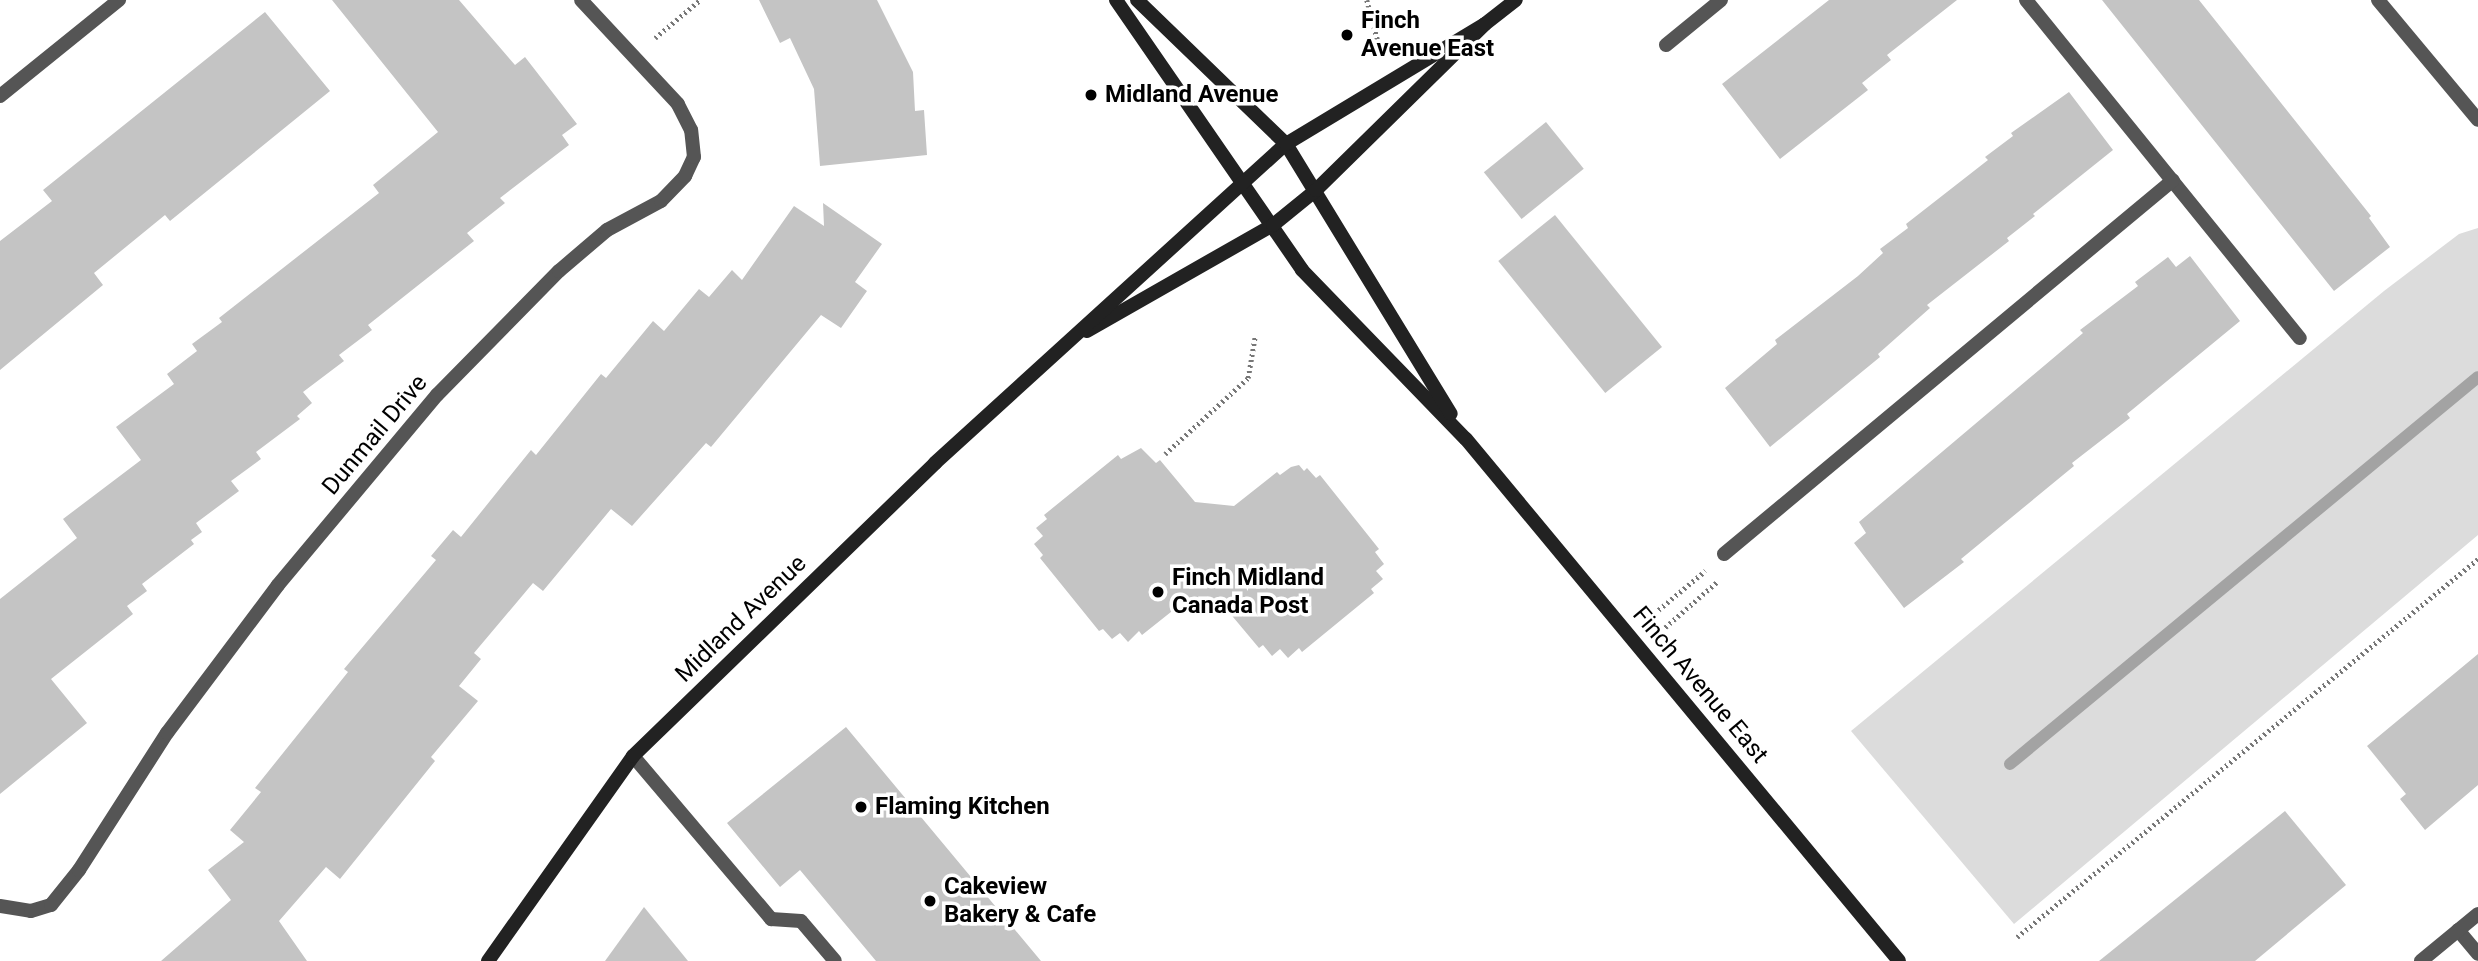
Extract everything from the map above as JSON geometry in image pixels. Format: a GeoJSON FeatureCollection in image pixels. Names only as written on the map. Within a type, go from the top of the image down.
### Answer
{"type":"FeatureCollection","features":[{"type":"Feature","properties":{"kind":"main road","name":"Finch Avenue East"},"geometry":{"type":"LineString","coordinates":[[1116,0],[1213,146],[1242,181],[1302,270],[1466,439],[1899,961]]}},
{"type":"Feature","properties":{"kind":"main road","name":"Finch Avenue East"},"geometry":{"type":"LineString","coordinates":[[1137,0],[1286,144],[1316,190],[1341,240],[1466,439]]}},
{"type":"Feature","properties":{"kind":"main road","name":"Midland Avenue"},"geometry":{"type":"LineString","coordinates":[[488,961],[633,756],[916,480],[1242,181],[1286,144],[1485,24],[1516,0]]}},
{"type":"Feature","properties":{"kind":"main road","name":"Midland Avenue"},"geometry":{"type":"LineString","coordinates":[[1065,344],[1273,225],[1316,190],[1485,24]]}},
{"type":"Feature","properties":{"kind":"street"},"geometry":{"type":"LineString","coordinates":[[0,96],[119,0]]}},
{"type":"Feature","properties":{"kind":"street","name":"Dunmail Drive"},"geometry":{"type":"LineString","coordinates":[[0,906],[31,911],[51,905],[79,870],[167,733],[278,585],[437,395],[559,271],[607,230],[661,201],[685,176],[694,157],[691,130],[678,104],[581,0]]}},
{"type":"Feature","properties":{"kind":"street"},"geometry":{"type":"LineString","coordinates":[[1666,45],[1721,0]]}},
{"type":"Feature","properties":{"kind":"street"},"geometry":{"type":"LineString","coordinates":[[2026,0],[2300,338]]}},
{"type":"Feature","properties":{"kind":"street"},"geometry":{"type":"LineString","coordinates":[[2378,0],[2478,120]]}},
{"type":"Feature","properties":{"kind":"street"},"geometry":{"type":"LineString","coordinates":[[1724,554],[2173,180]]}},
{"type":"Feature","properties":{"kind":"street"},"geometry":{"type":"LineString","coordinates":[[633,756],[771,919],[801,921],[835,961]]}},
{"type":"Feature","properties":{"kind":"street"},"geometry":{"type":"LineString","coordinates":[[2421,961],[2478,914]]}},
{"type":"Feature","properties":{"kind":"street"},"geometry":{"type":"LineString","coordinates":[[2458,930],[2478,954]]}},
{"type":"Feature","properties":{"kind":"path"},"geometry":{"type":"LineString","coordinates":[[632,57],[700,0]]}},
{"type":"Feature","properties":{"kind":"path"},"geometry":{"type":"LineString","coordinates":[[1367,0],[1371,26]]}},
{"type":"Feature","properties":{"kind":"path"},"geometry":{"type":"LineString","coordinates":[[1165,454],[1248,378],[1255,336]]}},
{"type":"Feature","properties":{"kind":"path"},"geometry":{"type":"LineString","coordinates":[[1628,635],[1724,554],[1732,569],[1639,649]]}},
{"type":"Feature","properties":{"kind":"path"},"geometry":{"type":"LineString","coordinates":[[2017,937],[2478,559]]}},
{"type":"Feature","properties":{"kind":"shaded area"},"geometry":{"type":"Polygon","coordinates":[[[2478,228],[2478,535],[2014,924],[1851,731],[2384,291],[2459,234],[2478,228]]]}},
{"type":"Feature","properties":{"kind":"building"},"geometry":{"type":"Polygon","coordinates":[[[332,0],[459,0],[515,65],[525,57],[577,124],[562,135],[569,145],[500,198],[505,203],[467,233],[474,241],[368,325],[372,330],[339,355],[344,361],[303,392],[312,403],[297,416],[300,419],[256,452],[261,459],[231,481],[239,491],[196,523],[202,532],[191,540],[194,544],[142,584],[147,591],[127,606],[133,614],[51,679],[87,723],[0,794],[0,599],[77,538],[63,519],[141,460],[116,427],[174,384],[167,374],[197,351],[192,344],[222,322],[219,318],[379,193],[373,185],[438,132],[332,0]]]}},
{"type":"Feature","properties":{"kind":"building"},"geometry":{"type":"Polygon","coordinates":[[[759,0],[877,0],[913,72],[915,111],[924,110],[927,155],[820,166],[814,89],[790,38],[780,43],[759,0]]]}},
{"type":"Feature","properties":{"kind":"building"},"geometry":{"type":"Polygon","coordinates":[[[1829,0],[1957,0],[1887,55],[1891,60],[1862,83],[1868,90],[1780,159],[1722,84],[1829,0]]]}},
{"type":"Feature","properties":{"kind":"building"},"geometry":{"type":"Polygon","coordinates":[[[2102,0],[2199,0],[2371,216],[2369,218],[2390,247],[2334,291],[2102,0]]]}},
{"type":"Feature","properties":{"kind":"building"},"geometry":{"type":"Polygon","coordinates":[[[265,12],[330,91],[170,221],[165,215],[94,273],[103,285],[0,370],[0,241],[52,201],[43,190],[265,12]]]}},
{"type":"Feature","properties":{"kind":"building"},"geometry":{"type":"Polygon","coordinates":[[[2069,92],[2113,150],[2033,214],[2035,216],[2007,238],[2009,241],[1927,305],[1930,308],[1878,354],[1880,357],[1770,447],[1725,388],[1777,344],[1775,340],[1858,276],[1883,253],[1880,249],[1908,228],[1906,224],[1988,160],[1985,157],[2013,136],[2011,133],[2069,92]]]}},
{"type":"Feature","properties":{"kind":"building"},"geometry":{"type":"Polygon","coordinates":[[[1546,122],[1584,169],[1522,219],[1484,172],[1546,122]]]}},
{"type":"Feature","properties":{"kind":"building"},"geometry":{"type":"Polygon","coordinates":[[[823,203],[882,244],[855,282],[867,291],[841,328],[821,315],[711,447],[706,443],[632,526],[611,509],[543,591],[533,583],[474,653],[481,659],[459,686],[478,701],[431,757],[435,761],[340,879],[326,867],[279,921],[307,961],[161,961],[231,900],[208,870],[244,842],[230,830],[261,792],[255,788],[348,672],[344,669],[436,560],[431,556],[453,530],[461,537],[531,450],[536,455],[601,374],[606,378],[653,321],[664,331],[699,289],[709,297],[732,270],[742,280],[794,206],[824,226],[823,203]]]}},
{"type":"Feature","properties":{"kind":"building"},"geometry":{"type":"Polygon","coordinates":[[[1555,215],[1662,347],[1605,393],[1498,261],[1555,215]]]}},
{"type":"Feature","properties":{"kind":"building"},"geometry":{"type":"Polygon","coordinates":[[[2190,256],[2240,321],[2127,414],[2130,418],[2072,463],[2074,466],[1961,559],[1964,562],[1904,608],[1854,543],[1866,533],[1859,522],[2083,333],[2080,330],[2138,286],[2135,282],[2168,257],[2176,267],[2190,256]]]}},
{"type":"Feature","properties":{"kind":"building"},"geometry":{"type":"Polygon","coordinates":[[[1141,448],[1156,463],[1160,460],[1195,502],[1234,506],[1277,472],[1280,475],[1299,465],[1304,471],[1307,468],[1316,478],[1320,475],[1379,549],[1375,552],[1384,564],[1376,571],[1383,579],[1371,589],[1374,593],[1302,652],[1299,648],[1288,658],[1280,649],[1272,656],[1263,645],[1259,648],[1228,611],[1181,604],[1142,635],[1139,631],[1128,642],[1120,633],[1112,639],[1103,629],[1099,631],[1040,558],[1043,555],[1034,544],[1043,536],[1036,528],[1047,519],[1044,515],[1118,455],[1121,459],[1141,448]]]}},
{"type":"Feature","properties":{"kind":"building"},"geometry":{"type":"Polygon","coordinates":[[[2478,654],[2478,785],[2425,830],[2400,799],[2406,794],[2367,746],[2478,654]]]}},
{"type":"Feature","properties":{"kind":"building"},"geometry":{"type":"Polygon","coordinates":[[[846,727],[1041,961],[876,961],[800,870],[780,887],[727,823],[846,727]]]}},
{"type":"Feature","properties":{"kind":"building"},"geometry":{"type":"Polygon","coordinates":[[[2285,811],[2346,885],[2255,961],[2099,961],[2285,811]]]}},
{"type":"Feature","properties":{"kind":"building"},"geometry":{"type":"Polygon","coordinates":[[[644,907],[688,961],[605,961],[644,907]]]}},
{"type":"Feature","properties":{"kind":"waterway"},"geometry":{"type":"LineString","coordinates":[[2010,764],[2478,377]]}},
{"type":"Feature","properties":{"kind":"place","name":"Finch Avenue East"},"geometry":{"type":"Point","coordinates":[1347,35]}},
{"type":"Feature","properties":{"kind":"place","name":"Midland Avenue"},"geometry":{"type":"Point","coordinates":[1091,95]}},
{"type":"Feature","properties":{"kind":"place","name":"Finch Midland Canada Post"},"geometry":{"type":"Point","coordinates":[1158,592]}},
{"type":"Feature","properties":{"kind":"place","name":"Flaming Kitchen"},"geometry":{"type":"Point","coordinates":[861,807]}},
{"type":"Feature","properties":{"kind":"place","name":"Cakeview Bakery & Cafe"},"geometry":{"type":"Point","coordinates":[930,901]}}]}
